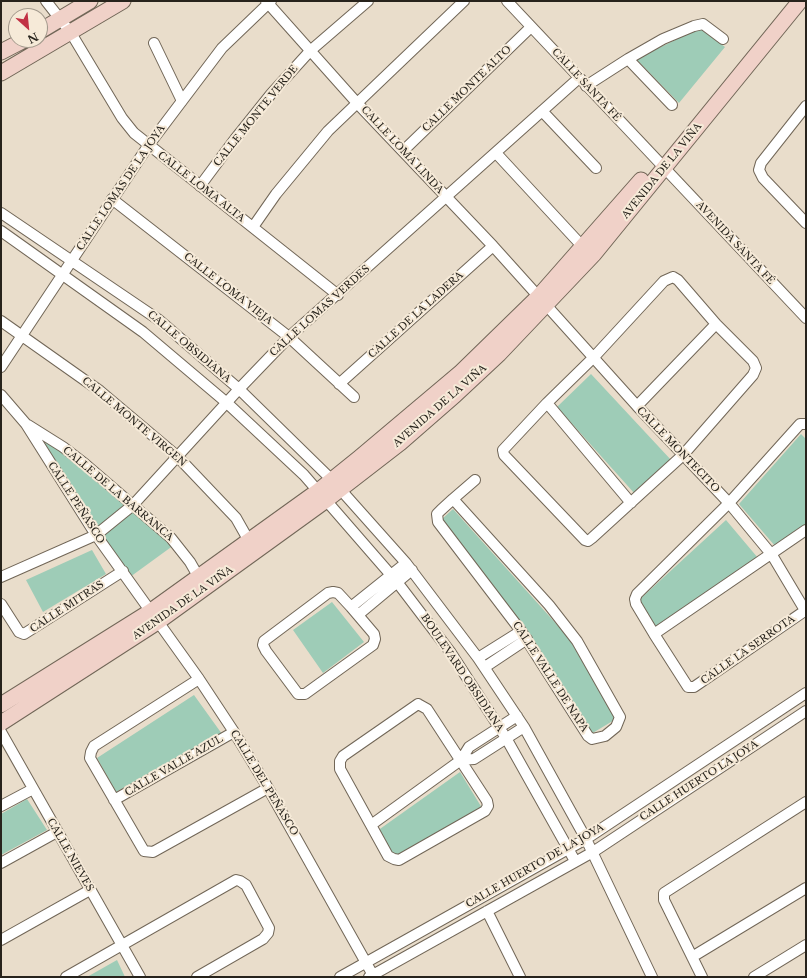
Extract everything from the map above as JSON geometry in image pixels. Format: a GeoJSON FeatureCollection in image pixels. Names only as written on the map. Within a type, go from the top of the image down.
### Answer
{"type":"FeatureCollection","features":[{"type":"Feature","properties":{"kind":"street","name":"CALLE LOMA ALTA"},"geometry":{"type":"LineString","coordinates":[[46,1],[71,33],[122,118],[134,133],[148,146],[338,294]]}},
{"type":"Feature","properties":{"kind":"street"},"geometry":{"type":"LineString","coordinates":[[48,26],[90,1]]}},
{"type":"Feature","properties":{"kind":"street"},"geometry":{"type":"LineString","coordinates":[[1,73],[123,1]]}},
{"type":"Feature","properties":{"kind":"street","name":"CALLE MONTE VERDE"},"geometry":{"type":"LineString","coordinates":[[200,186],[244,128],[310,51],[368,1]]}},
{"type":"Feature","properties":{"kind":"street"},"geometry":{"type":"LineString","coordinates":[[253,227],[301,162],[357,103],[464,1]]}},
{"type":"Feature","properties":{"kind":"street","name":"CALLE SANTA FÉ"},"geometry":{"type":"LineString","coordinates":[[507,1],[661,165]]}},
{"type":"Feature","properties":{"kind":"street","name":"AVENIDA DE LA VIÑA"},"geometry":{"type":"LineString","coordinates":[[543,300],[583,248],[661,165],[800,1]]}},
{"type":"Feature","properties":{"kind":"street","name":"CALLE LOMA LINDA"},"geometry":{"type":"LineString","coordinates":[[269,2],[310,51],[357,103],[543,300]]}},
{"type":"Feature","properties":{"kind":"street","name":"CALLE LOMAS DE LA JOYA"},"geometry":{"type":"LineString","coordinates":[[1,367],[148,146],[222,48],[269,2]]}},
{"type":"Feature","properties":{"kind":"street"},"geometry":{"type":"LineString","coordinates":[[586,86],[663,39],[694,26],[703,24],[723,39]]}},
{"type":"Feature","properties":{"kind":"street","name":"CALLE MONTE ALTO"},"geometry":{"type":"LineString","coordinates":[[403,151],[531,26]]}},
{"type":"Feature","properties":{"kind":"street"},"geometry":{"type":"LineString","coordinates":[[154,43],[182,101]]}},
{"type":"Feature","properties":{"kind":"street"},"geometry":{"type":"LineString","coordinates":[[628,59],[672,105]]}},
{"type":"Feature","properties":{"kind":"street","name":"CALLE LOMAS VERDES"},"geometry":{"type":"LineString","coordinates":[[1,577],[96,535],[133,505],[239,389],[289,337],[579,78]]}},
{"type":"Feature","properties":{"kind":"street"},"geometry":{"type":"LineString","coordinates":[[805,219],[764,178],[759,170],[761,163],[806,106]]}},
{"type":"Feature","properties":{"kind":"street"},"geometry":{"type":"LineString","coordinates":[[542,111],[596,168]]}},
{"type":"Feature","properties":{"kind":"street"},"geometry":{"type":"LineString","coordinates":[[496,153],[583,248]]}},
{"type":"Feature","properties":{"kind":"street","name":"AVENIDA DE LA VIÑA"},"geometry":{"type":"LineString","coordinates":[[1,723],[155,616],[322,496],[594,254],[661,165]]}},
{"type":"Feature","properties":{"kind":"street","name":"AVENIDA SANTA FÉ"},"geometry":{"type":"LineString","coordinates":[[661,165],[806,318]]}},
{"type":"Feature","properties":{"kind":"street","name":"CALLE LOMA VIEJA"},"geometry":{"type":"LineString","coordinates":[[112,199],[289,337],[354,397]]}},
{"type":"Feature","properties":{"kind":"street","name":"CALLE OBSIDIANA"},"geometry":{"type":"LineString","coordinates":[[1,213],[159,320],[239,389],[336,484]]}},
{"type":"Feature","properties":{"kind":"street","name":"CALLE OBSIDIANA"},"geometry":{"type":"LineString","coordinates":[[1,231],[143,332],[226,403],[286,458],[322,496]]}},
{"type":"Feature","properties":{"kind":"street","name":"CALLE DE LA LADERA"},"geometry":{"type":"LineString","coordinates":[[339,384],[493,246]]}},
{"type":"Feature","properties":{"kind":"street"},"geometry":{"type":"LineString","coordinates":[[668,278],[678,280],[716,324],[753,361],[756,368],[753,375],[683,455],[592,538],[588,541],[585,540],[504,455],[503,450],[505,446],[594,357],[668,278]]}},
{"type":"Feature","properties":{"kind":"street","name":"CALLE MONTECITO"},"geometry":{"type":"LineString","coordinates":[[543,300],[637,406],[729,503],[772,555],[806,611]]}},
{"type":"Feature","properties":{"kind":"street","name":"CALLE MONTE VIRGEN"},"geometry":{"type":"LineString","coordinates":[[1,321],[100,391],[177,456],[236,518],[249,541]]}},
{"type":"Feature","properties":{"kind":"street"},"geometry":{"type":"LineString","coordinates":[[637,406],[716,324]]}},
{"type":"Feature","properties":{"kind":"street","name":"CALLE PEÑASCO"},"geometry":{"type":"LineString","coordinates":[[1,395],[26,424],[96,535],[155,616]]}},
{"type":"Feature","properties":{"kind":"street"},"geometry":{"type":"LineString","coordinates":[[547,404],[631,503]]}},
{"type":"Feature","properties":{"kind":"street","name":"CALLE DE LA BARRANCA"},"geometry":{"type":"LineString","coordinates":[[26,424],[63,447],[171,538],[190,562],[198,576]]}},
{"type":"Feature","properties":{"kind":"street","name":"CALLE LA SERROTA"},"geometry":{"type":"LineString","coordinates":[[806,424],[800,424],[729,503],[637,594],[635,599],[636,604],[654,634],[688,687],[694,687],[806,611]]}},
{"type":"Feature","properties":{"kind":"street","name":"CALLE VALLE DE NAPA"},"geometry":{"type":"LineString","coordinates":[[453,499],[549,605],[578,641],[619,713],[620,720],[611,732],[598,738],[588,736],[524,635],[438,522],[437,514],[453,499],[475,480]]}},
{"type":"Feature","properties":{"kind":"street","name":"BOULEVARD OBSIDIANA"},"geometry":{"type":"LineString","coordinates":[[336,484],[409,567],[485,667],[518,716],[593,852],[652,977]]}},
{"type":"Feature","properties":{"kind":"street","name":"AVENIDA DE LA VIÑA"},"geometry":{"type":"LineString","coordinates":[[1,705],[155,616],[198,576],[249,541],[322,496]]}},
{"type":"Feature","properties":{"kind":"street","name":"BOULEVARD OBSIDIANA"},"geometry":{"type":"LineString","coordinates":[[322,496],[394,579],[451,654],[506,738],[575,861]]}},
{"type":"Feature","properties":{"kind":"street"},"geometry":{"type":"LineString","coordinates":[[654,634],[772,555],[806,530]]}},
{"type":"Feature","properties":{"kind":"street"},"geometry":{"type":"LineString","coordinates":[[354,611],[409,567]]}},
{"type":"Feature","properties":{"kind":"street","name":"CALLE MITRAS"},"geometry":{"type":"LineString","coordinates":[[1,604],[19,632],[24,634],[123,572]]}},
{"type":"Feature","properties":{"kind":"street"},"geometry":{"type":"LineString","coordinates":[[333,592],[338,593],[354,611],[374,634],[375,639],[373,645],[305,694],[298,694],[266,651],[264,641],[328,594],[333,592]]}},
{"type":"Feature","properties":{"kind":"street","name":"CALLE DEL PEÑASCO"},"geometry":{"type":"LineString","coordinates":[[155,616],[234,732],[268,788],[367,962],[372,976]]}},
{"type":"Feature","properties":{"kind":"street"},"geometry":{"type":"LineString","coordinates":[[478,658],[524,635]]}},
{"type":"Feature","properties":{"kind":"street"},"geometry":{"type":"LineString","coordinates":[[485,667],[524,635]]}},
{"type":"Feature","properties":{"kind":"street"},"geometry":{"type":"LineString","coordinates":[[199,679],[94,746],[91,752],[90,758],[144,851],[148,853],[153,852],[268,788]]}},
{"type":"Feature","properties":{"kind":"street","name":"CALLE HUERTO DE LA JOYA"},"geometry":{"type":"LineString","coordinates":[[340,977],[586,839],[806,693]]}},
{"type":"Feature","properties":{"kind":"street"},"geometry":{"type":"LineString","coordinates":[[418,704],[427,709],[461,760],[487,801],[488,806],[484,811],[399,860],[388,856],[340,769],[340,761],[343,756],[418,704]]}},
{"type":"Feature","properties":{"kind":"street","name":"CALLE HUERTO LA JOYA"},"geometry":{"type":"LineString","coordinates":[[372,976],[593,852],[806,711]]}},
{"type":"Feature","properties":{"kind":"street"},"geometry":{"type":"LineString","coordinates":[[371,825],[461,760],[469,747],[518,716]]}},
{"type":"Feature","properties":{"kind":"street"},"geometry":{"type":"LineString","coordinates":[[461,760],[474,759],[524,727]]}},
{"type":"Feature","properties":{"kind":"street","name":"CALLE NIEVES"},"geometry":{"type":"LineString","coordinates":[[1,732],[140,977]]}},
{"type":"Feature","properties":{"kind":"street","name":"CALLE VALLE AZUL"},"geometry":{"type":"LineString","coordinates":[[114,800],[234,732]]}},
{"type":"Feature","properties":{"kind":"street"},"geometry":{"type":"LineString","coordinates":[[1,806],[33,789]]}},
{"type":"Feature","properties":{"kind":"street"},"geometry":{"type":"LineString","coordinates":[[702,977],[664,900],[664,893],[806,802]]}},
{"type":"Feature","properties":{"kind":"street"},"geometry":{"type":"LineString","coordinates":[[1,863],[57,832]]}},
{"type":"Feature","properties":{"kind":"street"},"geometry":{"type":"LineString","coordinates":[[66,977],[236,880],[240,881],[246,885],[270,928],[268,933],[263,939],[197,977]]}},
{"type":"Feature","properties":{"kind":"street"},"geometry":{"type":"LineString","coordinates":[[692,957],[806,888]]}},
{"type":"Feature","properties":{"kind":"street"},"geometry":{"type":"LineString","coordinates":[[1,940],[90,890]]}},
{"type":"Feature","properties":{"kind":"street"},"geometry":{"type":"LineString","coordinates":[[487,911],[517,976]]}},
{"type":"Feature","properties":{"kind":"street"},"geometry":{"type":"LineString","coordinates":[[754,977],[806,945]]}},
{"type":"Feature","properties":{"kind":"green space"},"geometry":{"type":"Polygon","coordinates":[[[700,28],[725,47],[679,103],[636,59],[700,28]]]}},
{"type":"Feature","properties":{"kind":"green space"},"geometry":{"type":"Polygon","coordinates":[[[591,374],[672,461],[635,494],[557,407],[591,374]]]}},
{"type":"Feature","properties":{"kind":"green space"},"geometry":{"type":"Polygon","coordinates":[[[34,431],[64,449],[128,505],[97,531],[34,431]]]}},
{"type":"Feature","properties":{"kind":"green space"},"geometry":{"type":"Polygon","coordinates":[[[801,434],[806,439],[806,524],[775,546],[739,504],[801,434]]]}},
{"type":"Feature","properties":{"kind":"green space"},"geometry":{"type":"Polygon","coordinates":[[[132,508],[174,545],[130,577],[99,536],[132,508]]]}},
{"type":"Feature","properties":{"kind":"green space"},"geometry":{"type":"Polygon","coordinates":[[[453,509],[568,637],[616,719],[591,734],[442,519],[453,509]]]}},
{"type":"Feature","properties":{"kind":"green space"},"geometry":{"type":"Polygon","coordinates":[[[726,520],[758,558],[655,628],[639,600],[726,520]]]}},
{"type":"Feature","properties":{"kind":"green space"},"geometry":{"type":"Polygon","coordinates":[[[92,550],[106,574],[43,612],[26,580],[92,550]]]}},
{"type":"Feature","properties":{"kind":"green space"},"geometry":{"type":"Polygon","coordinates":[[[332,602],[364,642],[323,673],[293,630],[332,602]]]}},
{"type":"Feature","properties":{"kind":"green space"},"geometry":{"type":"Polygon","coordinates":[[[194,695],[222,734],[116,792],[97,758],[194,695]]]}},
{"type":"Feature","properties":{"kind":"green space"},"geometry":{"type":"Polygon","coordinates":[[[460,772],[482,808],[393,857],[377,831],[460,772]]]}},
{"type":"Feature","properties":{"kind":"green space"},"geometry":{"type":"Polygon","coordinates":[[[27,799],[47,830],[1,855],[1,814],[27,799]]]}},
{"type":"Feature","properties":{"kind":"green space"},"geometry":{"type":"Polygon","coordinates":[[[117,960],[125,977],[87,977],[117,960]]]}}]}
